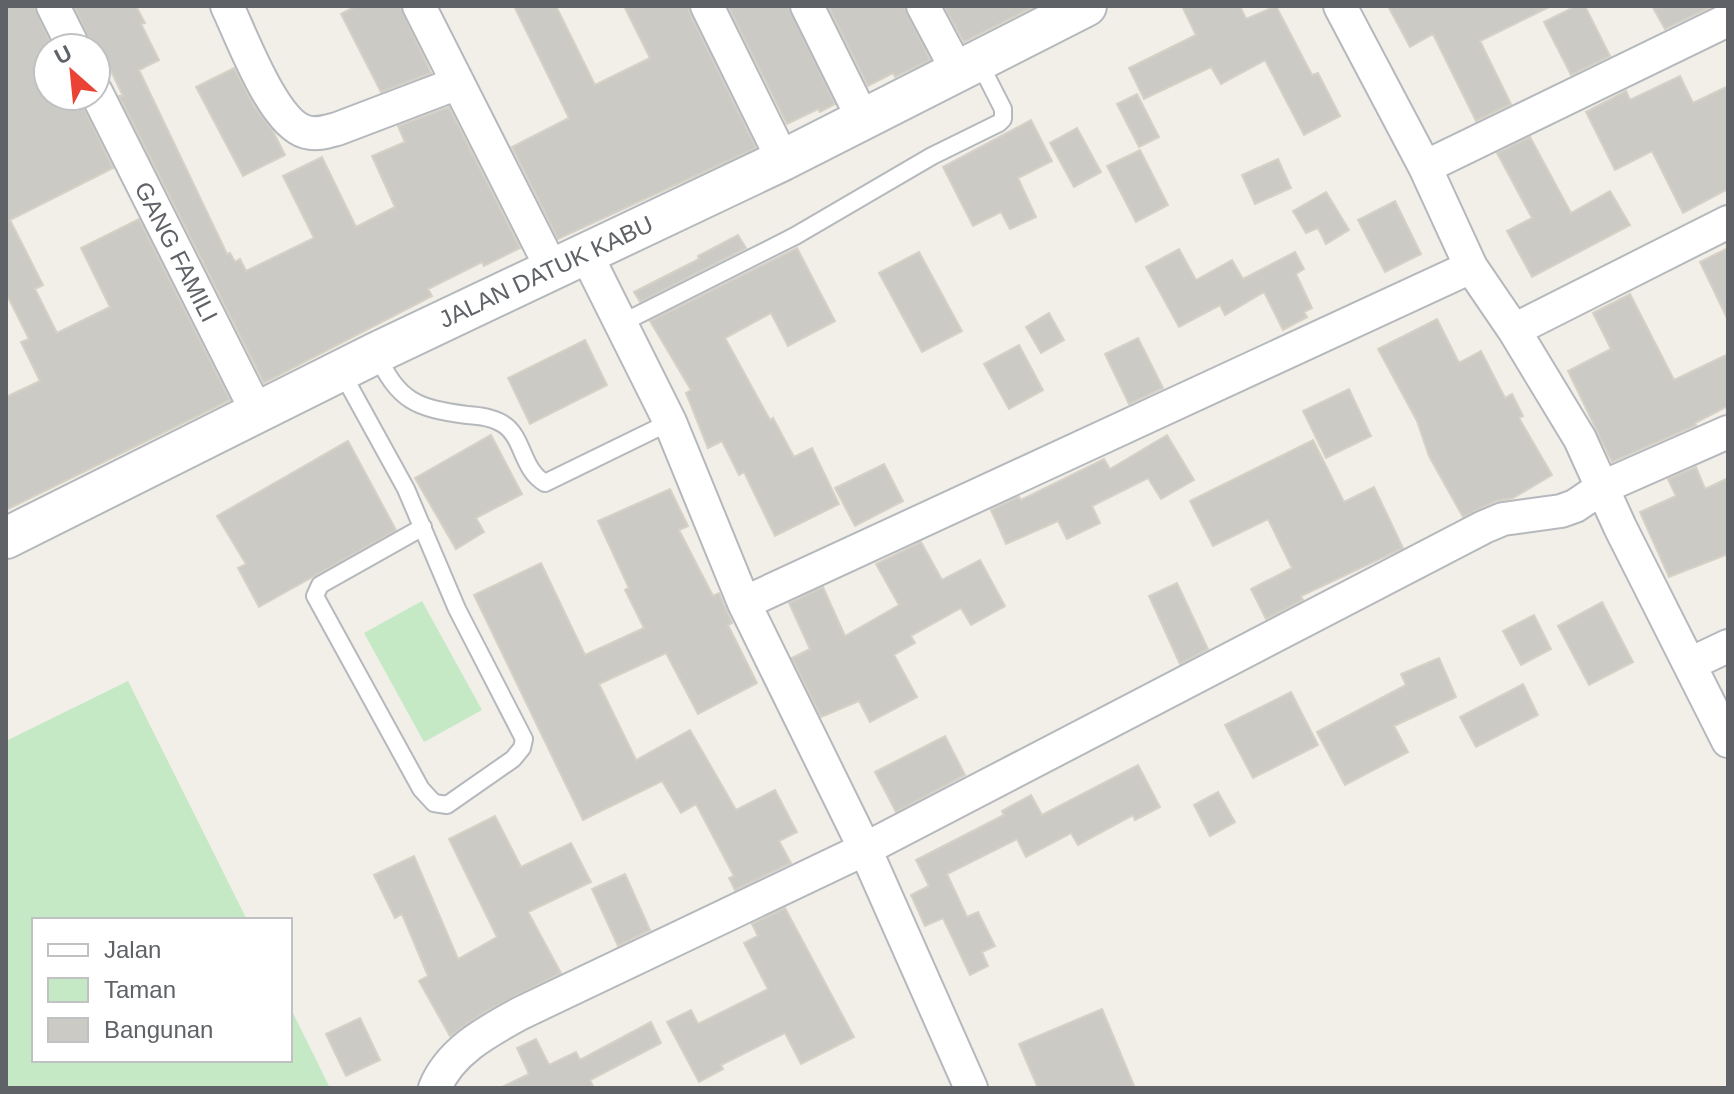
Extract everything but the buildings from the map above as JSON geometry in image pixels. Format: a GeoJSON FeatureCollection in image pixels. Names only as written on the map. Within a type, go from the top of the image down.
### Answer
{"type":"FeatureCollection","features":[{"type":"Feature","properties":{"kind":"street"},"geometry":{"type":"LineString","coordinates":[[53,6],[66,32]]}},
{"type":"Feature","properties":{"kind":"street"},"geometry":{"type":"LineString","coordinates":[[227,6],[263,81],[284,116],[304,132],[318,134],[337,129],[458,83]]}},
{"type":"Feature","properties":{"kind":"street"},"geometry":{"type":"LineString","coordinates":[[419,6],[458,83],[569,261],[620,324],[670,422],[744,603],[865,849],[971,1088]]}},
{"type":"Feature","properties":{"kind":"street"},"geometry":{"type":"LineString","coordinates":[[707,6],[783,160]]}},
{"type":"Feature","properties":{"kind":"street"},"geometry":{"type":"LineString","coordinates":[[807,6],[863,119]]}},
{"type":"Feature","properties":{"kind":"street"},"geometry":{"type":"LineString","coordinates":[[923,6],[968,67]]}},
{"type":"Feature","properties":{"kind":"street","name":"JALAN DATUK KABU"},"geometry":{"type":"LineString","coordinates":[[6,538],[376,353],[783,160],[968,67],[1044,16],[1086,6]]}},
{"type":"Feature","properties":{"kind":"street"},"geometry":{"type":"LineString","coordinates":[[1340,6],[1425,167],[1471,267],[1514,330],[1580,439],[1620,527],[1728,741]]}},
{"type":"Feature","properties":{"kind":"street"},"geometry":{"type":"LineString","coordinates":[[1425,167],[1728,20]]}},
{"type":"Feature","properties":{"kind":"street","name":"GANG FAMILI"},"geometry":{"type":"LineString","coordinates":[[106,112],[257,412]]}},
{"type":"Feature","properties":{"kind":"street"},"geometry":{"type":"LineString","coordinates":[[1514,330],[1728,222]]}},
{"type":"Feature","properties":{"kind":"street"},"geometry":{"type":"LineString","coordinates":[[744,603],[1471,267]]}},
{"type":"Feature","properties":{"kind":"street"},"geometry":{"type":"LineString","coordinates":[[435,1088],[439,1077],[463,1050],[482,1035],[521,1013],[865,849],[1484,527],[1503,519],[1561,511],[1575,506],[1603,487],[1728,432]]}},
{"type":"Feature","properties":{"kind":"street"},"geometry":{"type":"LineString","coordinates":[[1690,664],[1728,646]]}},
{"type":"Feature","properties":{"kind":"lane"},"geometry":{"type":"LineString","coordinates":[[620,324],[795,236],[932,156],[999,123],[1003,119],[1003,109],[968,67]]}},
{"type":"Feature","properties":{"kind":"lane"},"geometry":{"type":"LineString","coordinates":[[376,353],[385,374],[415,404],[430,410],[486,417],[512,430],[534,477],[545,483],[670,422]]}},
{"type":"Feature","properties":{"kind":"lane"},"geometry":{"type":"LineString","coordinates":[[341,371],[406,489],[423,527],[457,609],[524,739],[522,748],[513,759],[447,805],[434,803],[421,789],[315,596],[320,585],[423,527]]}},
{"type":"Feature","properties":{"kind":"green space"},"geometry":{"type":"Polygon","coordinates":[[[422,601],[482,710],[424,742],[364,633],[422,601]]]}},
{"type":"Feature","properties":{"kind":"green space"},"geometry":{"type":"Polygon","coordinates":[[[128,681],[246,918],[32,918],[32,1062],[292,1062],[292,1011],[330,1088],[6,1088],[6,741],[128,681]]]}}]}
